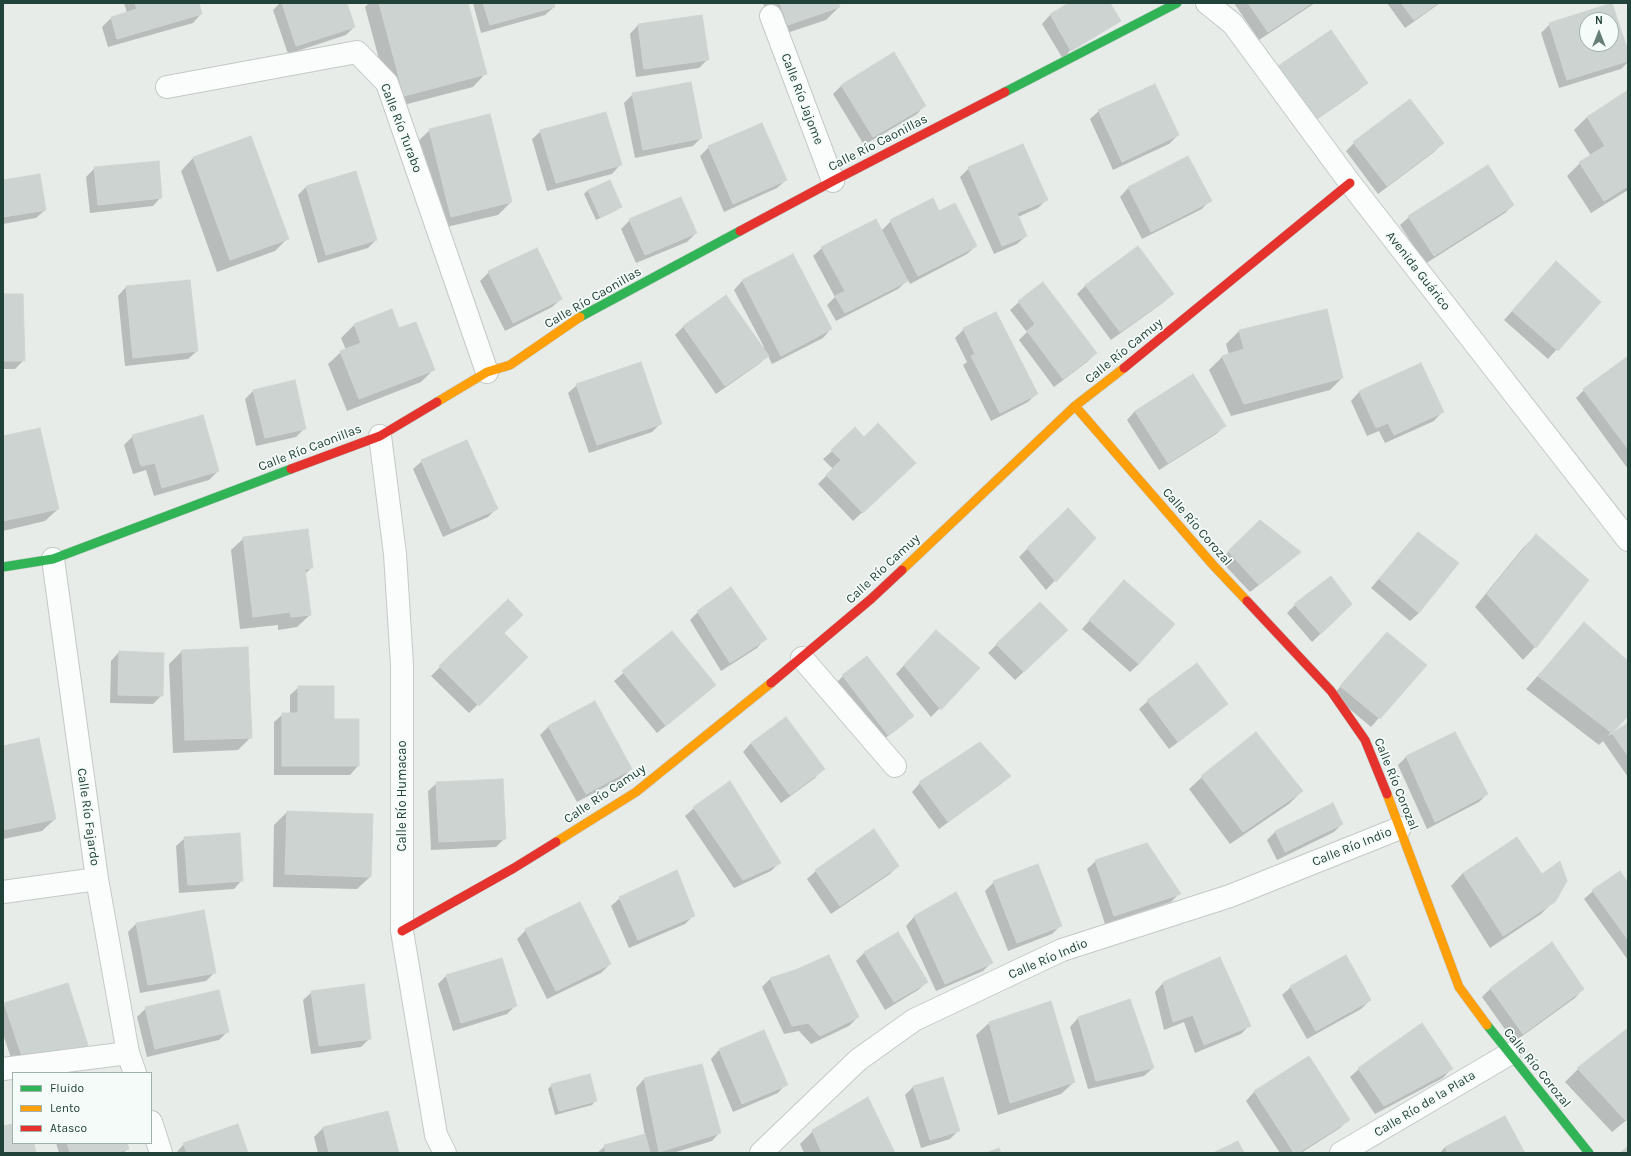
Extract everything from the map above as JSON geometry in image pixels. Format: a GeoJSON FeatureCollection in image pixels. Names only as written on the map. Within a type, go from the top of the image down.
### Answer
{"type":"FeatureCollection","features":[{"type":"Feature","properties":{"kind":"street","name":"Calle Río Caonillas"},"geometry":{"type":"LineString","coordinates":[[3,567],[53,559],[380,436],[487,372],[510,365],[579,318],[833,181],[1177,3]]}},
{"type":"Feature","properties":{"kind":"street","name":"Avenida Guárico"},"geometry":{"type":"LineString","coordinates":[[1207,3],[1233,24],[1350,184],[1628,540]]}},
{"type":"Feature","properties":{"kind":"street","name":"Calle Río Jajome"},"geometry":{"type":"LineString","coordinates":[[771,16],[833,181]]}},
{"type":"Feature","properties":{"kind":"street","name":"Calle Río Turabo"},"geometry":{"type":"LineString","coordinates":[[167,87],[357,52],[387,83],[487,372]]}},
{"type":"Feature","properties":{"kind":"street","name":"Calle Río Camuy"},"geometry":{"type":"LineString","coordinates":[[402,930],[514,868],[636,792],[802,658],[872,599],[1075,406],[1350,184]]}},
{"type":"Feature","properties":{"kind":"street","name":"Calle Río Corozal"},"geometry":{"type":"LineString","coordinates":[[1075,406],[1213,565],[1331,691],[1365,740],[1400,828],[1459,988],[1508,1054],[1589,1153]]}},
{"type":"Feature","properties":{"kind":"street","name":"Calle Río Humacao"},"geometry":{"type":"LineString","coordinates":[[380,436],[395,554],[402,665],[402,930],[436,1135],[445,1153]]}},
{"type":"Feature","properties":{"kind":"street","name":"Calle Río Fajardo"},"geometry":{"type":"LineString","coordinates":[[53,559],[97,879],[128,1053],[135,1072]]}},
{"type":"Feature","properties":{"kind":"street"},"geometry":{"type":"LineString","coordinates":[[802,658],[895,766]]}},
{"type":"Feature","properties":{"kind":"street","name":"Calle Río Indio"},"geometry":{"type":"LineString","coordinates":[[761,1153],[858,1060],[914,1020],[1062,950],[1230,896],[1400,828]]}},
{"type":"Feature","properties":{"kind":"street"},"geometry":{"type":"LineString","coordinates":[[3,892],[97,879]]}},
{"type":"Feature","properties":{"kind":"street"},"geometry":{"type":"LineString","coordinates":[[3,1069],[128,1053]]}},
{"type":"Feature","properties":{"kind":"street","name":"Calle Río de la Plata"},"geometry":{"type":"LineString","coordinates":[[1341,1153],[1508,1054]]}},
{"type":"Feature","properties":{"kind":"street"},"geometry":{"type":"LineString","coordinates":[[152,1125],[161,1153]]}},
{"type":"Feature","properties":{"kind":"building"},"geometry":{"type":"Polygon","coordinates":[[[135,3],[199,3],[202,14],[117,39],[111,17],[137,9],[135,3]]]}},
{"type":"Feature","properties":{"kind":"building"},"geometry":{"type":"Polygon","coordinates":[[[282,3],[347,3],[355,27],[296,46],[282,3]]]}},
{"type":"Feature","properties":{"kind":"building"},"geometry":{"type":"Polygon","coordinates":[[[379,3],[468,3],[487,74],[404,96],[379,3]]]}},
{"type":"Feature","properties":{"kind":"building"},"geometry":{"type":"Polygon","coordinates":[[[483,3],[554,3],[555,7],[490,25],[483,3]]]}},
{"type":"Feature","properties":{"kind":"building"},"geometry":{"type":"Polygon","coordinates":[[[780,3],[838,3],[840,7],[788,25],[780,3]]]}},
{"type":"Feature","properties":{"kind":"building"},"geometry":{"type":"Polygon","coordinates":[[[1069,3],[1110,3],[1121,21],[1071,51],[1050,14],[1069,3]]]}},
{"type":"Feature","properties":{"kind":"building"},"geometry":{"type":"Polygon","coordinates":[[[1248,3],[1312,3],[1268,32],[1248,3]]]}},
{"type":"Feature","properties":{"kind":"building"},"geometry":{"type":"Polygon","coordinates":[[[1401,3],[1438,3],[1414,20],[1401,3]]]}},
{"type":"Feature","properties":{"kind":"building"},"geometry":{"type":"Polygon","coordinates":[[[1612,3],[1615,12],[1584,12],[1612,3]]]}},
{"type":"Feature","properties":{"kind":"building"},"geometry":{"type":"Polygon","coordinates":[[[1579,13],[1579,52],[1619,52],[1619,24],[1628,51],[1628,61],[1567,80],[1549,23],[1579,13]]]}},
{"type":"Feature","properties":{"kind":"building"},"geometry":{"type":"Polygon","coordinates":[[[702,15],[709,60],[644,69],[638,24],[702,15]]]}},
{"type":"Feature","properties":{"kind":"building"},"geometry":{"type":"Polygon","coordinates":[[[1331,30],[1368,83],[1312,122],[1275,68],[1331,30]]]}},
{"type":"Feature","properties":{"kind":"building"},"geometry":{"type":"Polygon","coordinates":[[[894,52],[926,106],[873,137],[841,85],[894,52]]]}},
{"type":"Feature","properties":{"kind":"building"},"geometry":{"type":"Polygon","coordinates":[[[691,82],[702,138],[643,150],[632,93],[691,82]]]}},
{"type":"Feature","properties":{"kind":"building"},"geometry":{"type":"Polygon","coordinates":[[[1155,84],[1179,135],[1122,162],[1098,110],[1155,84]]]}},
{"type":"Feature","properties":{"kind":"building"},"geometry":{"type":"Polygon","coordinates":[[[1628,90],[1628,186],[1604,201],[1579,162],[1605,146],[1587,117],[1628,90]]]}},
{"type":"Feature","properties":{"kind":"building"},"geometry":{"type":"Polygon","coordinates":[[[1410,99],[1444,143],[1387,186],[1353,142],[1410,99]]]}},
{"type":"Feature","properties":{"kind":"building"},"geometry":{"type":"Polygon","coordinates":[[[606,112],[622,165],[556,183],[540,130],[606,112]]]}},
{"type":"Feature","properties":{"kind":"building"},"geometry":{"type":"Polygon","coordinates":[[[490,114],[512,202],[451,217],[429,129],[490,114]]]}},
{"type":"Feature","properties":{"kind":"building"},"geometry":{"type":"Polygon","coordinates":[[[762,123],[787,180],[733,204],[708,146],[762,123]]]}},
{"type":"Feature","properties":{"kind":"building"},"geometry":{"type":"Polygon","coordinates":[[[251,136],[289,239],[230,260],[193,157],[251,136]]]}},
{"type":"Feature","properties":{"kind":"building"},"geometry":{"type":"Polygon","coordinates":[[[1023,144],[1048,200],[1017,213],[1027,236],[1002,246],[968,167],[1023,144]]]}},
{"type":"Feature","properties":{"kind":"building"},"geometry":{"type":"Polygon","coordinates":[[[1188,156],[1212,201],[1151,232],[1128,187],[1188,156]]]}},
{"type":"Feature","properties":{"kind":"building"},"geometry":{"type":"Polygon","coordinates":[[[159,161],[162,198],[98,205],[94,167],[159,161]]]}},
{"type":"Feature","properties":{"kind":"building"},"geometry":{"type":"Polygon","coordinates":[[[1488,165],[1514,205],[1434,256],[1408,216],[1488,165]]]}},
{"type":"Feature","properties":{"kind":"building"},"geometry":{"type":"Polygon","coordinates":[[[356,171],[377,240],[326,255],[306,186],[356,171]]]}},
{"type":"Feature","properties":{"kind":"building"},"geometry":{"type":"Polygon","coordinates":[[[40,174],[46,210],[3,217],[3,180],[40,174]]]}},
{"type":"Feature","properties":{"kind":"building"},"geometry":{"type":"Polygon","coordinates":[[[610,180],[622,207],[600,217],[588,190],[610,180]]]}},
{"type":"Feature","properties":{"kind":"building"},"geometry":{"type":"Polygon","coordinates":[[[681,197],[697,233],[645,255],[629,219],[681,197]]]}},
{"type":"Feature","properties":{"kind":"building"},"geometry":{"type":"Polygon","coordinates":[[[933,198],[939,211],[955,203],[977,246],[918,276],[890,220],[933,198]]]}},
{"type":"Feature","properties":{"kind":"building"},"geometry":{"type":"Polygon","coordinates":[[[876,219],[908,281],[845,313],[835,296],[845,291],[821,247],[876,219]]]}},
{"type":"Feature","properties":{"kind":"building"},"geometry":{"type":"Polygon","coordinates":[[[1138,246],[1174,294],[1120,332],[1085,285],[1138,246]]]}},
{"type":"Feature","properties":{"kind":"building"},"geometry":{"type":"Polygon","coordinates":[[[537,248],[562,299],[513,323],[488,271],[537,248]]]}},
{"type":"Feature","properties":{"kind":"building"},"geometry":{"type":"Polygon","coordinates":[[[793,254],[832,329],[781,356],[742,280],[793,254]]]}},
{"type":"Feature","properties":{"kind":"building"},"geometry":{"type":"Polygon","coordinates":[[[1556,261],[1601,302],[1558,351],[1512,311],[1556,261]]]}},
{"type":"Feature","properties":{"kind":"building"},"geometry":{"type":"Polygon","coordinates":[[[190,280],[198,351],[133,358],[126,286],[190,280]]]}},
{"type":"Feature","properties":{"kind":"building"},"geometry":{"type":"Polygon","coordinates":[[[1043,282],[1097,353],[1063,379],[1027,331],[1035,324],[1018,301],[1043,282]]]}},
{"type":"Feature","properties":{"kind":"building"},"geometry":{"type":"Polygon","coordinates":[[[3,294],[23,294],[25,361],[3,361],[3,294]]]}},
{"type":"Feature","properties":{"kind":"building"},"geometry":{"type":"Polygon","coordinates":[[[726,295],[769,356],[725,386],[683,326],[726,295]]]}},
{"type":"Feature","properties":{"kind":"building"},"geometry":{"type":"Polygon","coordinates":[[[392,309],[399,328],[416,322],[435,370],[359,399],[340,351],[361,343],[354,324],[392,309]]]}},
{"type":"Feature","properties":{"kind":"building"},"geometry":{"type":"Polygon","coordinates":[[[1327,309],[1343,378],[1244,404],[1222,356],[1244,349],[1239,330],[1327,309]]]}},
{"type":"Feature","properties":{"kind":"building"},"geometry":{"type":"Polygon","coordinates":[[[996,312],[1038,394],[1000,413],[971,356],[975,354],[963,328],[996,312]]]}},
{"type":"Feature","properties":{"kind":"building"},"geometry":{"type":"Polygon","coordinates":[[[1628,356],[1628,449],[1583,389],[1628,356]]]}},
{"type":"Feature","properties":{"kind":"building"},"geometry":{"type":"Polygon","coordinates":[[[641,362],[662,424],[597,445],[576,384],[641,362]]]}},
{"type":"Feature","properties":{"kind":"building"},"geometry":{"type":"Polygon","coordinates":[[[1421,363],[1444,412],[1394,435],[1388,423],[1376,428],[1359,391],[1421,363]]]}},
{"type":"Feature","properties":{"kind":"building"},"geometry":{"type":"Polygon","coordinates":[[[1193,374],[1226,426],[1168,463],[1135,411],[1193,374]]]}},
{"type":"Feature","properties":{"kind":"building"},"geometry":{"type":"Polygon","coordinates":[[[295,380],[306,429],[265,438],[253,390],[295,380]]]}},
{"type":"Feature","properties":{"kind":"building"},"geometry":{"type":"Polygon","coordinates":[[[203,415],[219,471],[162,488],[155,463],[141,466],[132,435],[203,415]]]}},
{"type":"Feature","properties":{"kind":"building"},"geometry":{"type":"Polygon","coordinates":[[[878,423],[916,463],[863,513],[826,475],[841,460],[831,450],[855,427],[864,437],[878,423]]]}},
{"type":"Feature","properties":{"kind":"building"},"geometry":{"type":"Polygon","coordinates":[[[40,428],[59,509],[3,521],[3,436],[40,428]]]}},
{"type":"Feature","properties":{"kind":"building"},"geometry":{"type":"Polygon","coordinates":[[[467,440],[498,509],[451,529],[421,460],[467,440]]]}},
{"type":"Feature","properties":{"kind":"building"},"geometry":{"type":"Polygon","coordinates":[[[1068,508],[1096,538],[1056,582],[1027,548],[1068,508]]]}},
{"type":"Feature","properties":{"kind":"building"},"geometry":{"type":"Polygon","coordinates":[[[1260,520],[1301,552],[1259,585],[1228,551],[1260,520]]]}},
{"type":"Feature","properties":{"kind":"building"},"geometry":{"type":"Polygon","coordinates":[[[308,529],[313,568],[305,569],[311,615],[291,617],[290,612],[253,617],[243,537],[308,529]]]}},
{"type":"Feature","properties":{"kind":"building"},"geometry":{"type":"Polygon","coordinates":[[[1418,532],[1459,563],[1419,613],[1379,579],[1418,532]]]}},
{"type":"Feature","properties":{"kind":"building"},"geometry":{"type":"Polygon","coordinates":[[[1536,534],[1589,580],[1536,648],[1487,594],[1536,534]]]}},
{"type":"Feature","properties":{"kind":"building"},"geometry":{"type":"Polygon","coordinates":[[[1331,576],[1352,604],[1321,634],[1294,604],[1331,576]]]}},
{"type":"Feature","properties":{"kind":"building"},"geometry":{"type":"Polygon","coordinates":[[[1124,580],[1175,624],[1139,664],[1089,620],[1124,580]]]}},
{"type":"Feature","properties":{"kind":"building"},"geometry":{"type":"Polygon","coordinates":[[[731,587],[767,639],[730,663],[697,611],[731,587]]]}},
{"type":"Feature","properties":{"kind":"building"},"geometry":{"type":"Polygon","coordinates":[[[508,599],[523,615],[504,633],[528,657],[479,706],[439,666],[508,599]]]}},
{"type":"Feature","properties":{"kind":"building"},"geometry":{"type":"Polygon","coordinates":[[[1040,602],[1068,630],[1024,672],[996,644],[1040,602]]]}},
{"type":"Feature","properties":{"kind":"building"},"geometry":{"type":"Polygon","coordinates":[[[1584,622],[1628,661],[1628,716],[1612,733],[1538,676],[1584,622]]]}},
{"type":"Feature","properties":{"kind":"building"},"geometry":{"type":"Polygon","coordinates":[[[936,630],[980,668],[941,710],[904,665],[936,630]]]}},
{"type":"Feature","properties":{"kind":"building"},"geometry":{"type":"Polygon","coordinates":[[[672,631],[716,685],[666,726],[622,671],[672,631]]]}},
{"type":"Feature","properties":{"kind":"building"},"geometry":{"type":"Polygon","coordinates":[[[1387,632],[1427,665],[1380,719],[1340,686],[1387,632]]]}},
{"type":"Feature","properties":{"kind":"building"},"geometry":{"type":"Polygon","coordinates":[[[248,647],[252,738],[185,740],[182,650],[248,647]]]}},
{"type":"Feature","properties":{"kind":"building"},"geometry":{"type":"Polygon","coordinates":[[[119,651],[164,653],[163,696],[118,695],[119,651]]]}},
{"type":"Feature","properties":{"kind":"building"},"geometry":{"type":"Polygon","coordinates":[[[867,656],[914,716],[888,735],[842,675],[867,656]]]}},
{"type":"Feature","properties":{"kind":"building"},"geometry":{"type":"Polygon","coordinates":[[[1197,663],[1228,704],[1178,742],[1147,700],[1197,663]]]}},
{"type":"Feature","properties":{"kind":"building"},"geometry":{"type":"Polygon","coordinates":[[[298,686],[334,686],[334,719],[359,719],[359,766],[282,766],[282,713],[298,713],[298,686]]]}},
{"type":"Feature","properties":{"kind":"building"},"geometry":{"type":"Polygon","coordinates":[[[595,701],[632,769],[586,794],[548,726],[595,701]]]}},
{"type":"Feature","properties":{"kind":"building"},"geometry":{"type":"Polygon","coordinates":[[[786,717],[825,769],[790,795],[751,743],[786,717]]]}},
{"type":"Feature","properties":{"kind":"building"},"geometry":{"type":"Polygon","coordinates":[[[1628,723],[1628,756],[1612,733],[1628,723]]]}},
{"type":"Feature","properties":{"kind":"building"},"geometry":{"type":"Polygon","coordinates":[[[1256,732],[1303,791],[1243,832],[1201,776],[1256,732]]]}},
{"type":"Feature","properties":{"kind":"building"},"geometry":{"type":"Polygon","coordinates":[[[1455,732],[1488,794],[1435,822],[1406,756],[1455,732]]]}},
{"type":"Feature","properties":{"kind":"building"},"geometry":{"type":"Polygon","coordinates":[[[39,738],[56,819],[3,830],[3,746],[39,738]]]}},
{"type":"Feature","properties":{"kind":"building"},"geometry":{"type":"Polygon","coordinates":[[[980,742],[1011,776],[948,822],[919,782],[980,742]]]}},
{"type":"Feature","properties":{"kind":"building"},"geometry":{"type":"Polygon","coordinates":[[[503,779],[506,839],[439,842],[436,782],[503,779]]]}},
{"type":"Feature","properties":{"kind":"building"},"geometry":{"type":"Polygon","coordinates":[[[730,781],[781,863],[743,880],[693,807],[730,781]]]}},
{"type":"Feature","properties":{"kind":"building"},"geometry":{"type":"Polygon","coordinates":[[[1333,803],[1343,824],[1285,852],[1275,831],[1333,803]]]}},
{"type":"Feature","properties":{"kind":"building"},"geometry":{"type":"Polygon","coordinates":[[[287,811],[373,814],[371,877],[285,874],[287,811]]]}},
{"type":"Feature","properties":{"kind":"building"},"geometry":{"type":"Polygon","coordinates":[[[874,829],[899,866],[840,906],[815,870],[874,829]]]}},
{"type":"Feature","properties":{"kind":"building"},"geometry":{"type":"Polygon","coordinates":[[[240,833],[243,881],[188,885],[184,837],[240,833]]]}},
{"type":"Feature","properties":{"kind":"building"},"geometry":{"type":"Polygon","coordinates":[[[1517,837],[1542,874],[1560,861],[1567,881],[1555,902],[1503,936],[1463,873],[1517,837]]]}},
{"type":"Feature","properties":{"kind":"building"},"geometry":{"type":"Polygon","coordinates":[[[1147,843],[1181,894],[1114,916],[1095,860],[1147,843]]]}},
{"type":"Feature","properties":{"kind":"building"},"geometry":{"type":"Polygon","coordinates":[[[1038,864],[1062,926],[1017,943],[993,881],[1038,864]]]}},
{"type":"Feature","properties":{"kind":"building"},"geometry":{"type":"Polygon","coordinates":[[[677,870],[695,916],[638,940],[619,897],[677,870]]]}},
{"type":"Feature","properties":{"kind":"building"},"geometry":{"type":"Polygon","coordinates":[[[1620,871],[1628,883],[1628,940],[1592,890],[1620,871]]]}},
{"type":"Feature","properties":{"kind":"building"},"geometry":{"type":"Polygon","coordinates":[[[956,892],[993,963],[945,984],[914,916],[956,892]]]}},
{"type":"Feature","properties":{"kind":"building"},"geometry":{"type":"Polygon","coordinates":[[[580,902],[611,964],[556,991],[525,929],[580,902]]]}},
{"type":"Feature","properties":{"kind":"building"},"geometry":{"type":"Polygon","coordinates":[[[204,910],[216,973],[148,985],[136,923],[204,910]]]}},
{"type":"Feature","properties":{"kind":"building"},"geometry":{"type":"Polygon","coordinates":[[[898,932],[928,982],[894,1002],[864,952],[898,932]]]}},
{"type":"Feature","properties":{"kind":"building"},"geometry":{"type":"Polygon","coordinates":[[[1552,942],[1584,989],[1523,1034],[1490,988],[1552,942]]]}},
{"type":"Feature","properties":{"kind":"building"},"geometry":{"type":"Polygon","coordinates":[[[829,955],[859,1017],[820,1036],[808,1023],[792,1026],[770,978],[795,970],[829,955]]]}},
{"type":"Feature","properties":{"kind":"building"},"geometry":{"type":"Polygon","coordinates":[[[1346,955],[1371,1000],[1316,1031],[1290,986],[1346,955]]]}},
{"type":"Feature","properties":{"kind":"building"},"geometry":{"type":"Polygon","coordinates":[[[1220,957],[1251,1026],[1204,1045],[1193,1015],[1173,1022],[1163,982],[1220,957]]]}},
{"type":"Feature","properties":{"kind":"building"},"geometry":{"type":"Polygon","coordinates":[[[502,958],[517,1006],[461,1023],[446,975],[502,958]]]}},
{"type":"Feature","properties":{"kind":"building"},"geometry":{"type":"Polygon","coordinates":[[[68,983],[88,1045],[25,1065],[4,1003],[68,983]]]}},
{"type":"Feature","properties":{"kind":"building"},"geometry":{"type":"Polygon","coordinates":[[[364,984],[371,1039],[319,1046],[311,991],[364,984]]]}},
{"type":"Feature","properties":{"kind":"building"},"geometry":{"type":"Polygon","coordinates":[[[219,990],[229,1032],[155,1049],[145,1007],[219,990]]]}},
{"type":"Feature","properties":{"kind":"building"},"geometry":{"type":"Polygon","coordinates":[[[1130,999],[1154,1068],[1096,1081],[1078,1017],[1130,999]]]}},
{"type":"Feature","properties":{"kind":"building"},"geometry":{"type":"Polygon","coordinates":[[[1051,1001],[1075,1082],[1010,1103],[989,1022],[1051,1001]]]}},
{"type":"Feature","properties":{"kind":"building"},"geometry":{"type":"Polygon","coordinates":[[[1422,1023],[1453,1069],[1384,1106],[1358,1068],[1422,1023]]]}},
{"type":"Feature","properties":{"kind":"building"},"geometry":{"type":"Polygon","coordinates":[[[1628,1028],[1628,1118],[1625,1120],[1577,1068],[1628,1028]]]}},
{"type":"Feature","properties":{"kind":"building"},"geometry":{"type":"Polygon","coordinates":[[[764,1030],[788,1085],[742,1104],[719,1049],[764,1030]]]}},
{"type":"Feature","properties":{"kind":"building"},"geometry":{"type":"Polygon","coordinates":[[[1309,1056],[1350,1120],[1298,1153],[1294,1153],[1254,1091],[1309,1056]]]}},
{"type":"Feature","properties":{"kind":"building"},"geometry":{"type":"Polygon","coordinates":[[[702,1064],[721,1133],[659,1152],[644,1078],[702,1064]]]}},
{"type":"Feature","properties":{"kind":"building"},"geometry":{"type":"Polygon","coordinates":[[[590,1074],[597,1101],[559,1111],[551,1084],[590,1074]]]}},
{"type":"Feature","properties":{"kind":"building"},"geometry":{"type":"Polygon","coordinates":[[[943,1077],[960,1131],[930,1140],[913,1086],[943,1077]]]}},
{"type":"Feature","properties":{"kind":"building"},"geometry":{"type":"Polygon","coordinates":[[[868,1097],[895,1153],[822,1153],[812,1130],[868,1097]]]}},
{"type":"Feature","properties":{"kind":"building"},"geometry":{"type":"Polygon","coordinates":[[[388,1111],[399,1153],[329,1153],[323,1127],[388,1111]]]}},
{"type":"Feature","properties":{"kind":"building"},"geometry":{"type":"Polygon","coordinates":[[[1505,1116],[1525,1153],[1448,1153],[1445,1147],[1505,1116]]]}},
{"type":"Feature","properties":{"kind":"building"},"geometry":{"type":"Polygon","coordinates":[[[12,1124],[12,1144],[34,1144],[36,1153],[3,1153],[3,1126],[12,1124]]]}},
{"type":"Feature","properties":{"kind":"building"},"geometry":{"type":"Polygon","coordinates":[[[238,1124],[248,1153],[187,1153],[183,1143],[238,1124]]]}},
{"type":"Feature","properties":{"kind":"building"},"geometry":{"type":"Polygon","coordinates":[[[645,1134],[650,1153],[606,1153],[604,1145],[645,1134]]]}},
{"type":"Feature","properties":{"kind":"building"},"geometry":{"type":"Polygon","coordinates":[[[1238,1141],[1244,1153],[1213,1153],[1238,1141]]]}},
{"type":"Feature","properties":{"kind":"building"},"geometry":{"type":"Polygon","coordinates":[[[67,1144],[127,1144],[129,1149],[114,1153],[70,1153],[67,1144]]]}},
{"type":"Feature","properties":{"kind":"building"},"geometry":{"type":"Polygon","coordinates":[[[1628,1146],[1628,1153],[1620,1153],[1628,1146]]]}},
{"type":"Feature","properties":{"kind":"building"},"geometry":{"type":"Polygon","coordinates":[[[999,1148],[1001,1153],[986,1153],[999,1148]]]}},
{"type":"Feature","properties":{"kind":"traffic: fast"},"geometry":{"type":"LineString","coordinates":[[1005,92],[1177,3]]}},
{"type":"Feature","properties":{"kind":"traffic: fast"},"geometry":{"type":"LineString","coordinates":[[580,317],[740,231]]}},
{"type":"Feature","properties":{"kind":"traffic: fast"},"geometry":{"type":"LineString","coordinates":[[3,567],[53,559],[291,469]]}},
{"type":"Feature","properties":{"kind":"traffic: fast"},"geometry":{"type":"LineString","coordinates":[[1487,1025],[1589,1153]]}},
{"type":"Feature","properties":{"kind":"traffic: slow"},"geometry":{"type":"LineString","coordinates":[[437,402],[487,372],[510,365],[580,317]]}},
{"type":"Feature","properties":{"kind":"traffic: slow"},"geometry":{"type":"LineString","coordinates":[[902,570],[1075,406],[1124,368]]}},
{"type":"Feature","properties":{"kind":"traffic: slow"},"geometry":{"type":"LineString","coordinates":[[1075,406],[1213,565],[1247,601]]}},
{"type":"Feature","properties":{"kind":"traffic: slow"},"geometry":{"type":"LineString","coordinates":[[556,842],[636,792],[771,683]]}},
{"type":"Feature","properties":{"kind":"traffic: slow"},"geometry":{"type":"LineString","coordinates":[[1387,794],[1459,987],[1487,1025]]}},
{"type":"Feature","properties":{"kind":"traffic: jam"},"geometry":{"type":"LineString","coordinates":[[740,231],[1005,92]]}},
{"type":"Feature","properties":{"kind":"traffic: jam"},"geometry":{"type":"LineString","coordinates":[[1124,368],[1350,183]]}},
{"type":"Feature","properties":{"kind":"traffic: jam"},"geometry":{"type":"LineString","coordinates":[[291,469],[380,436],[437,402]]}},
{"type":"Feature","properties":{"kind":"traffic: jam"},"geometry":{"type":"LineString","coordinates":[[771,683],[871,599],[902,570]]}},
{"type":"Feature","properties":{"kind":"traffic: jam"},"geometry":{"type":"LineString","coordinates":[[1247,601],[1331,691],[1365,740],[1387,794]]}},
{"type":"Feature","properties":{"kind":"traffic: jam"},"geometry":{"type":"LineString","coordinates":[[402,931],[514,868],[556,842]]}}]}
